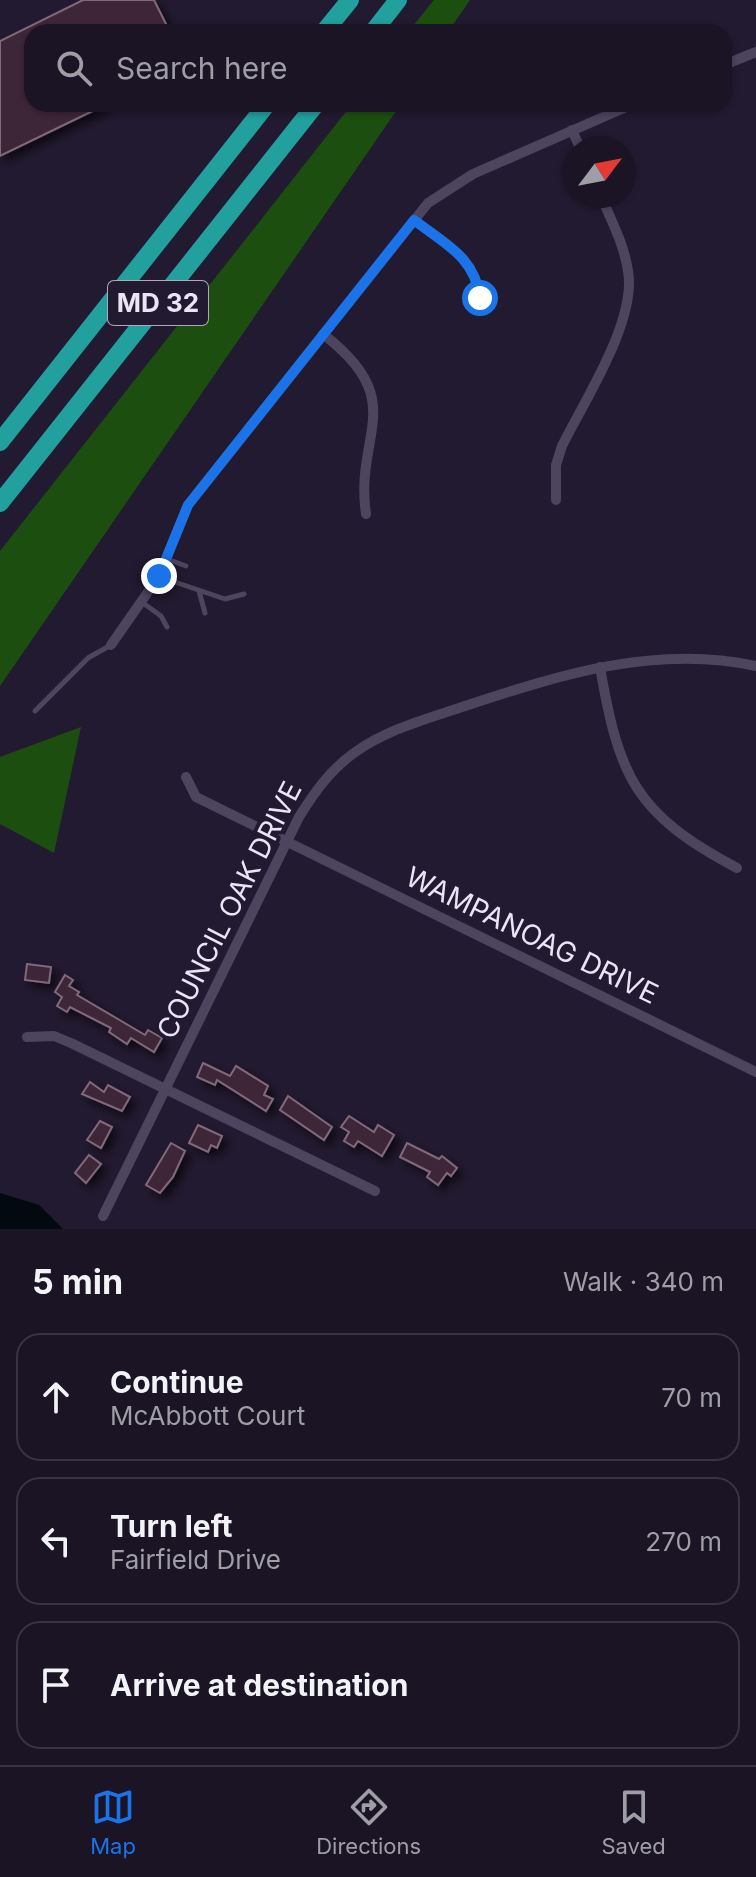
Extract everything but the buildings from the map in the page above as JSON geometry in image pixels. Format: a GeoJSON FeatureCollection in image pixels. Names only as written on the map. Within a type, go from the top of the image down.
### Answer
{"type":"FeatureCollection","features":[{"type":"Feature","properties":{"kind":"highway"},"geometry":{"type":"LineString","coordinates":[[330,24],[350,0]]}},
{"type":"Feature","properties":{"kind":"highway"},"geometry":{"type":"LineString","coordinates":[[379,24],[398,0]]}},
{"type":"Feature","properties":{"kind":"highway","name":"MD 32"},"geometry":{"type":"LineString","coordinates":[[0,442],[261,112]]}},
{"type":"Feature","properties":{"kind":"highway","name":"MD 32"},"geometry":{"type":"LineString","coordinates":[[0,503],[310,112]]}},
{"type":"Feature","properties":{"kind":"street"},"geometry":{"type":"LineString","coordinates":[[732,62],[756,52]]}},
{"type":"Feature","properties":{"kind":"street"},"geometry":{"type":"LineString","coordinates":[[111,645],[159,576],[188,505],[414,220],[450,186],[614,112]]}},
{"type":"Feature","properties":{"kind":"street"},"geometry":{"type":"LineString","coordinates":[[572,130],[575,136]]}},
{"type":"Feature","properties":{"kind":"street"},"geometry":{"type":"LineString","coordinates":[[556,500],[556,465],[562,446],[628,304],[629,274],[623,247],[606,208]]}},
{"type":"Feature","properties":{"kind":"street"},"geometry":{"type":"LineString","coordinates":[[414,220],[468,262],[477,275],[480,298]]}},
{"type":"Feature","properties":{"kind":"street"},"geometry":{"type":"LineString","coordinates":[[323,334],[357,365],[373,400],[374,438],[362,484],[366,514]]}},
{"type":"Feature","properties":{"kind":"street","name":"COUNCIL OAK DRIVE"},"geometry":{"type":"LineString","coordinates":[[103,1216],[287,842],[318,787],[352,754],[374,740],[470,704],[600,667],[660,659],[704,659],[756,666]]}},
{"type":"Feature","properties":{"kind":"street"},"geometry":{"type":"LineString","coordinates":[[600,667],[615,746],[635,788],[668,825],[693,845],[737,868]]}},
{"type":"Feature","properties":{"kind":"street","name":"WAMPANOAG DRIVE"},"geometry":{"type":"LineString","coordinates":[[186,777],[196,797],[756,1072]]}},
{"type":"Feature","properties":{"kind":"street"},"geometry":{"type":"LineString","coordinates":[[27,1037],[54,1036],[375,1191]]}},
{"type":"Feature","properties":{"kind":"lane"},"geometry":{"type":"LineString","coordinates":[[166,559],[186,566]]}},
{"type":"Feature","properties":{"kind":"lane"},"geometry":{"type":"LineString","coordinates":[[159,576],[225,599],[244,594]]}},
{"type":"Feature","properties":{"kind":"lane"},"geometry":{"type":"LineString","coordinates":[[198,590],[205,613]]}},
{"type":"Feature","properties":{"kind":"lane"},"geometry":{"type":"LineString","coordinates":[[143,603],[161,616],[167,627]]}},
{"type":"Feature","properties":{"kind":"lane"},"geometry":{"type":"LineString","coordinates":[[35,711],[88,658],[111,645]]}},
{"type":"Feature","properties":{"kind":"green space"},"geometry":{"type":"Polygon","coordinates":[[[434,0],[470,0],[454,24],[414,24],[434,0]]]}},
{"type":"Feature","properties":{"kind":"green space"},"geometry":{"type":"Polygon","coordinates":[[[346,112],[395,112],[0,686],[0,551],[346,112]]]}},
{"type":"Feature","properties":{"kind":"green space"},"geometry":{"type":"Polygon","coordinates":[[[81,727],[54,853],[0,824],[0,757],[81,727]]]}},
{"type":"Feature","properties":{"kind":"shaded area"},"geometry":{"type":"Polygon","coordinates":[[[0,1193],[39,1205],[63,1229],[0,1229],[0,1193]]]}},
{"type":"Feature","properties":{"kind":"route"},"geometry":{"type":"LineString","coordinates":[[159,576],[188,505],[414,220],[468,262],[477,275],[480,298]]}}]}
